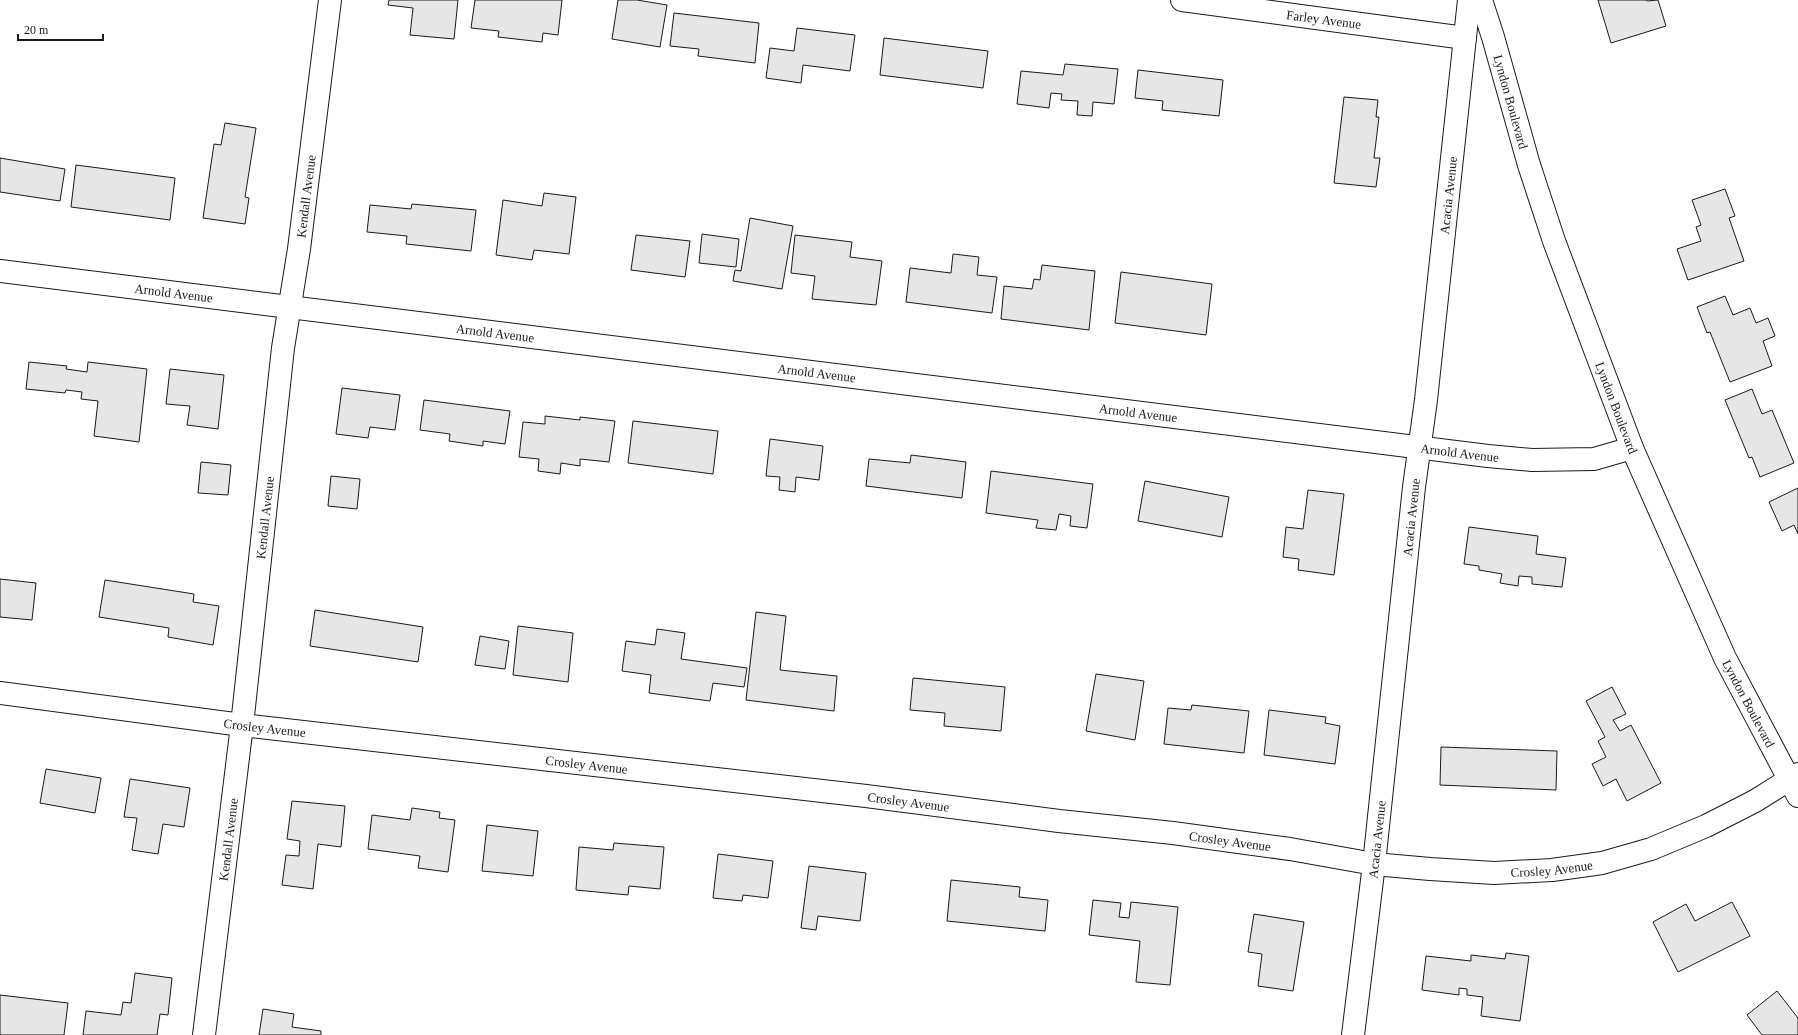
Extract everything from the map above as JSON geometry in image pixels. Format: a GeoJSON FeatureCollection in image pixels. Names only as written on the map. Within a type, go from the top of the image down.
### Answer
{"type":"FeatureCollection","features":[{"type":"Feature","properties":{"kind":"street","name":"Kendall Avenue"},"geometry":{"type":"LineString","coordinates":[[204,1035],[242,725],[283,348],[299,249],[330,0]]}},
{"type":"Feature","properties":{"kind":"street","name":"Farley Avenue"},"geometry":{"type":"LineString","coordinates":[[1182,0],[1465,38]]}},
{"type":"Feature","properties":{"kind":"street","name":"Acacia Avenue"},"geometry":{"type":"LineString","coordinates":[[1353,1035],[1374,864],[1419,447],[1427,392],[1469,0]]}},
{"type":"Feature","properties":{"kind":"street","name":"Lyndon Boulevard"},"geometry":{"type":"LineString","coordinates":[[1481,0],[1529,165],[1552,233],[1632,448],[1725,658],[1795,783]]}},
{"type":"Feature","properties":{"kind":"street","name":"Arnold Avenue"},"geometry":{"type":"LineString","coordinates":[[0,271],[1532,460],[1594,459],[1632,448]]}},
{"type":"Feature","properties":{"kind":"street","name":"Crosley Avenue"},"geometry":{"type":"LineString","coordinates":[[0,693],[242,725],[866,796],[1059,821],[1173,833],[1290,849],[1374,864],[1494,872],[1552,870],[1602,863],[1651,850],[1706,826],[1795,783]]}},
{"type":"Feature","properties":{"kind":"building"},"geometry":{"type":"Polygon","coordinates":[[[389,0],[458,0],[454,39],[410,35],[413,8],[388,5],[389,0]]]}},
{"type":"Feature","properties":{"kind":"building"},"geometry":{"type":"Polygon","coordinates":[[[475,0],[562,0],[558,35],[543,33],[542,42],[498,37],[499,31],[471,28],[475,0]]]}},
{"type":"Feature","properties":{"kind":"building"},"geometry":{"type":"Polygon","coordinates":[[[618,0],[637,0],[667,5],[660,47],[612,39],[618,0]]]}},
{"type":"Feature","properties":{"kind":"building"},"geometry":{"type":"Polygon","coordinates":[[[1598,0],[1658,0],[1666,26],[1611,43],[1598,0]]]}},
{"type":"Feature","properties":{"kind":"building"},"geometry":{"type":"Polygon","coordinates":[[[674,13],[759,23],[755,63],[698,56],[699,49],[670,46],[674,13]]]}},
{"type":"Feature","properties":{"kind":"building"},"geometry":{"type":"Polygon","coordinates":[[[797,28],[855,35],[850,71],[803,65],[801,83],[766,78],[770,48],[794,51],[797,28]]]}},
{"type":"Feature","properties":{"kind":"building"},"geometry":{"type":"Polygon","coordinates":[[[884,38],[988,51],[983,88],[880,75],[884,38]]]}},
{"type":"Feature","properties":{"kind":"building"},"geometry":{"type":"Polygon","coordinates":[[[1065,64],[1118,69],[1114,104],[1093,102],[1092,116],[1077,115],[1078,101],[1061,100],[1062,94],[1051,93],[1049,108],[1017,104],[1021,71],[1063,75],[1065,64]]]}},
{"type":"Feature","properties":{"kind":"building"},"geometry":{"type":"Polygon","coordinates":[[[1138,70],[1223,80],[1219,116],[1162,110],[1163,101],[1135,98],[1138,70]]]}},
{"type":"Feature","properties":{"kind":"building"},"geometry":{"type":"Polygon","coordinates":[[[1344,97],[1378,100],[1376,117],[1379,117],[1374,158],[1380,158],[1376,187],[1334,183],[1344,97]]]}},
{"type":"Feature","properties":{"kind":"building"},"geometry":{"type":"Polygon","coordinates":[[[225,123],[256,128],[245,197],[249,198],[245,224],[203,218],[214,144],[221,145],[225,123]]]}},
{"type":"Feature","properties":{"kind":"building"},"geometry":{"type":"Polygon","coordinates":[[[0,158],[65,169],[60,201],[0,192],[0,158]]]}},
{"type":"Feature","properties":{"kind":"building"},"geometry":{"type":"Polygon","coordinates":[[[76,165],[175,178],[170,220],[71,207],[76,165]]]}},
{"type":"Feature","properties":{"kind":"building"},"geometry":{"type":"Polygon","coordinates":[[[1725,189],[1735,216],[1729,218],[1744,261],[1688,280],[1677,249],[1701,241],[1696,227],[1701,225],[1692,200],[1725,189]]]}},
{"type":"Feature","properties":{"kind":"building"},"geometry":{"type":"Polygon","coordinates":[[[544,193],[576,197],[569,254],[534,250],[532,260],[496,255],[503,200],[542,206],[544,193]]]}},
{"type":"Feature","properties":{"kind":"building"},"geometry":{"type":"Polygon","coordinates":[[[412,204],[476,210],[471,251],[406,244],[407,236],[367,232],[370,205],[411,209],[412,204]]]}},
{"type":"Feature","properties":{"kind":"building"},"geometry":{"type":"Polygon","coordinates":[[[750,218],[793,226],[782,289],[733,281],[735,270],[741,271],[750,218]]]}},
{"type":"Feature","properties":{"kind":"building"},"geometry":{"type":"Polygon","coordinates":[[[702,234],[739,239],[736,267],[699,263],[702,234]]]}},
{"type":"Feature","properties":{"kind":"building"},"geometry":{"type":"Polygon","coordinates":[[[636,235],[690,241],[685,277],[631,270],[636,235]]]}},
{"type":"Feature","properties":{"kind":"building"},"geometry":{"type":"Polygon","coordinates":[[[795,235],[852,242],[850,257],[882,261],[876,305],[812,299],[815,276],[791,273],[795,235]]]}},
{"type":"Feature","properties":{"kind":"building"},"geometry":{"type":"Polygon","coordinates":[[[953,254],[979,257],[977,275],[997,277],[992,313],[906,302],[910,268],[951,273],[953,254]]]}},
{"type":"Feature","properties":{"kind":"building"},"geometry":{"type":"Polygon","coordinates":[[[1042,265],[1095,271],[1089,330],[1001,319],[1004,286],[1032,289],[1034,279],[1040,280],[1042,265]]]}},
{"type":"Feature","properties":{"kind":"building"},"geometry":{"type":"Polygon","coordinates":[[[1121,272],[1212,284],[1206,335],[1115,323],[1121,272]]]}},
{"type":"Feature","properties":{"kind":"building"},"geometry":{"type":"Polygon","coordinates":[[[1725,296],[1733,315],[1750,308],[1756,323],[1768,318],[1775,336],[1763,341],[1772,366],[1730,382],[1710,332],[1707,333],[1697,307],[1725,296]]]}},
{"type":"Feature","properties":{"kind":"building"},"geometry":{"type":"Polygon","coordinates":[[[29,362],[67,366],[66,369],[87,372],[88,362],[147,369],[139,442],[94,436],[98,401],[81,399],[82,392],[66,390],[65,393],[26,389],[29,362]]]}},
{"type":"Feature","properties":{"kind":"building"},"geometry":{"type":"Polygon","coordinates":[[[170,369],[224,375],[218,429],[187,425],[190,406],[166,404],[170,369]]]}},
{"type":"Feature","properties":{"kind":"building"},"geometry":{"type":"Polygon","coordinates":[[[342,388],[400,395],[395,430],[370,427],[368,438],[336,434],[342,388]]]}},
{"type":"Feature","properties":{"kind":"building"},"geometry":{"type":"Polygon","coordinates":[[[1752,389],[1762,414],[1772,410],[1794,463],[1760,477],[1752,457],[1749,458],[1725,400],[1752,389]]]}},
{"type":"Feature","properties":{"kind":"building"},"geometry":{"type":"Polygon","coordinates":[[[424,400],[510,411],[505,444],[483,441],[483,446],[449,441],[450,434],[420,430],[424,400]]]}},
{"type":"Feature","properties":{"kind":"building"},"geometry":{"type":"Polygon","coordinates":[[[545,416],[580,420],[580,417],[615,421],[609,462],[580,459],[580,466],[561,463],[560,474],[538,471],[539,459],[519,457],[523,422],[545,424],[545,416]]]}},
{"type":"Feature","properties":{"kind":"building"},"geometry":{"type":"Polygon","coordinates":[[[633,421],[718,431],[713,474],[628,463],[633,421]]]}},
{"type":"Feature","properties":{"kind":"building"},"geometry":{"type":"Polygon","coordinates":[[[770,439],[823,446],[819,480],[796,477],[795,492],[779,490],[780,477],[766,476],[770,439]]]}},
{"type":"Feature","properties":{"kind":"building"},"geometry":{"type":"Polygon","coordinates":[[[911,455],[966,462],[962,498],[866,486],[869,459],[910,463],[911,455]]]}},
{"type":"Feature","properties":{"kind":"building"},"geometry":{"type":"Polygon","coordinates":[[[201,462],[231,465],[228,495],[198,493],[201,462]]]}},
{"type":"Feature","properties":{"kind":"building"},"geometry":{"type":"Polygon","coordinates":[[[991,471],[1093,484],[1087,528],[1070,526],[1071,516],[1059,514],[1056,530],[1036,528],[1038,520],[986,513],[991,471]]]}},
{"type":"Feature","properties":{"kind":"building"},"geometry":{"type":"Polygon","coordinates":[[[331,476],[360,479],[357,509],[328,506],[331,476]]]}},
{"type":"Feature","properties":{"kind":"building"},"geometry":{"type":"Polygon","coordinates":[[[1145,481],[1229,497],[1222,537],[1138,521],[1145,481]]]}},
{"type":"Feature","properties":{"kind":"building"},"geometry":{"type":"Polygon","coordinates":[[[1798,488],[1798,534],[1794,525],[1782,531],[1769,502],[1798,488]]]}},
{"type":"Feature","properties":{"kind":"building"},"geometry":{"type":"Polygon","coordinates":[[[1308,490],[1344,494],[1334,575],[1298,570],[1299,559],[1283,557],[1286,527],[1303,529],[1308,490]]]}},
{"type":"Feature","properties":{"kind":"building"},"geometry":{"type":"Polygon","coordinates":[[[1469,527],[1538,536],[1536,554],[1566,558],[1562,587],[1532,584],[1532,577],[1519,576],[1518,586],[1500,583],[1502,574],[1479,570],[1479,566],[1464,564],[1469,527]]]}},
{"type":"Feature","properties":{"kind":"building"},"geometry":{"type":"Polygon","coordinates":[[[0,579],[36,583],[32,620],[0,617],[0,579]]]}},
{"type":"Feature","properties":{"kind":"building"},"geometry":{"type":"Polygon","coordinates":[[[105,580],[194,594],[193,602],[219,606],[213,645],[168,637],[169,628],[99,617],[105,580]]]}},
{"type":"Feature","properties":{"kind":"building"},"geometry":{"type":"Polygon","coordinates":[[[315,610],[423,627],[418,662],[310,646],[315,610]]]}},
{"type":"Feature","properties":{"kind":"building"},"geometry":{"type":"Polygon","coordinates":[[[756,612],[786,616],[780,670],[837,676],[834,711],[746,700],[756,612]]]}},
{"type":"Feature","properties":{"kind":"building"},"geometry":{"type":"Polygon","coordinates":[[[518,626],[573,633],[568,682],[513,675],[518,626]]]}},
{"type":"Feature","properties":{"kind":"building"},"geometry":{"type":"Polygon","coordinates":[[[657,629],[685,633],[681,659],[747,668],[744,687],[713,683],[710,701],[649,693],[651,675],[622,671],[626,641],[655,645],[657,629]]]}},
{"type":"Feature","properties":{"kind":"building"},"geometry":{"type":"Polygon","coordinates":[[[480,636],[509,641],[505,669],[475,665],[480,636]]]}},
{"type":"Feature","properties":{"kind":"building"},"geometry":{"type":"Polygon","coordinates":[[[1096,674],[1144,681],[1135,740],[1086,731],[1096,674]]]}},
{"type":"Feature","properties":{"kind":"building"},"geometry":{"type":"Polygon","coordinates":[[[913,678],[1005,687],[1001,731],[944,726],[945,713],[910,710],[913,678]]]}},
{"type":"Feature","properties":{"kind":"building"},"geometry":{"type":"Polygon","coordinates":[[[1612,687],[1626,714],[1613,720],[1620,731],[1631,725],[1661,783],[1627,801],[1616,779],[1603,786],[1592,764],[1606,757],[1598,741],[1605,737],[1586,701],[1612,687]]]}},
{"type":"Feature","properties":{"kind":"building"},"geometry":{"type":"Polygon","coordinates":[[[1192,705],[1249,711],[1244,753],[1164,744],[1168,708],[1191,710],[1192,705]]]}},
{"type":"Feature","properties":{"kind":"building"},"geometry":{"type":"Polygon","coordinates":[[[1269,710],[1326,717],[1325,723],[1340,726],[1335,764],[1264,755],[1269,710]]]}},
{"type":"Feature","properties":{"kind":"building"},"geometry":{"type":"Polygon","coordinates":[[[1441,747],[1557,751],[1556,790],[1440,785],[1441,747]]]}},
{"type":"Feature","properties":{"kind":"building"},"geometry":{"type":"Polygon","coordinates":[[[46,769],[101,778],[95,813],[40,803],[46,769]]]}},
{"type":"Feature","properties":{"kind":"building"},"geometry":{"type":"Polygon","coordinates":[[[130,779],[190,788],[184,827],[163,824],[158,854],[132,850],[137,818],[124,817],[130,779]]]}},
{"type":"Feature","properties":{"kind":"building"},"geometry":{"type":"Polygon","coordinates":[[[292,801],[345,806],[341,847],[318,844],[313,889],[282,885],[286,855],[299,856],[300,841],[287,839],[292,801]]]}},
{"type":"Feature","properties":{"kind":"building"},"geometry":{"type":"Polygon","coordinates":[[[412,808],[440,812],[439,818],[455,820],[448,872],[418,868],[420,856],[368,849],[372,815],[410,820],[412,808]]]}},
{"type":"Feature","properties":{"kind":"building"},"geometry":{"type":"Polygon","coordinates":[[[487,825],[538,831],[533,876],[482,871],[487,825]]]}},
{"type":"Feature","properties":{"kind":"building"},"geometry":{"type":"Polygon","coordinates":[[[614,843],[664,847],[660,889],[629,886],[628,895],[576,890],[579,847],[613,850],[614,843]]]}},
{"type":"Feature","properties":{"kind":"building"},"geometry":{"type":"Polygon","coordinates":[[[718,854],[773,861],[768,898],[743,895],[742,901],[713,898],[718,854]]]}},
{"type":"Feature","properties":{"kind":"building"},"geometry":{"type":"Polygon","coordinates":[[[809,866],[866,873],[860,921],[818,916],[816,930],[801,928],[809,866]]]}},
{"type":"Feature","properties":{"kind":"building"},"geometry":{"type":"Polygon","coordinates":[[[951,880],[1020,887],[1019,897],[1048,900],[1045,931],[947,921],[951,880]]]}},
{"type":"Feature","properties":{"kind":"building"},"geometry":{"type":"Polygon","coordinates":[[[1093,900],[1121,903],[1119,917],[1129,918],[1131,902],[1178,907],[1170,985],[1136,982],[1140,941],[1089,935],[1093,900]]]}},
{"type":"Feature","properties":{"kind":"building"},"geometry":{"type":"Polygon","coordinates":[[[1732,902],[1750,936],[1678,972],[1653,922],[1686,904],[1695,921],[1732,902]]]}},
{"type":"Feature","properties":{"kind":"building"},"geometry":{"type":"Polygon","coordinates":[[[1254,914],[1304,922],[1293,991],[1258,986],[1262,954],[1248,952],[1254,914]]]}},
{"type":"Feature","properties":{"kind":"building"},"geometry":{"type":"Polygon","coordinates":[[[1506,953],[1529,956],[1520,1021],[1481,1016],[1483,997],[1467,995],[1467,989],[1459,988],[1459,995],[1422,990],[1426,956],[1471,961],[1471,955],[1505,959],[1506,953]]]}},
{"type":"Feature","properties":{"kind":"building"},"geometry":{"type":"Polygon","coordinates":[[[135,973],[172,978],[168,1015],[160,1014],[157,1035],[83,1035],[86,1011],[121,1015],[123,1002],[131,1003],[135,973]]]}},
{"type":"Feature","properties":{"kind":"building"},"geometry":{"type":"Polygon","coordinates":[[[1777,991],[1798,1018],[1798,1035],[1762,1035],[1747,1015],[1777,991]]]}},
{"type":"Feature","properties":{"kind":"building"},"geometry":{"type":"Polygon","coordinates":[[[0,995],[68,1003],[64,1035],[0,1035],[0,995]]]}},
{"type":"Feature","properties":{"kind":"building"},"geometry":{"type":"Polygon","coordinates":[[[263,1009],[294,1014],[292,1027],[321,1031],[321,1035],[259,1035],[263,1009]]]}}]}
